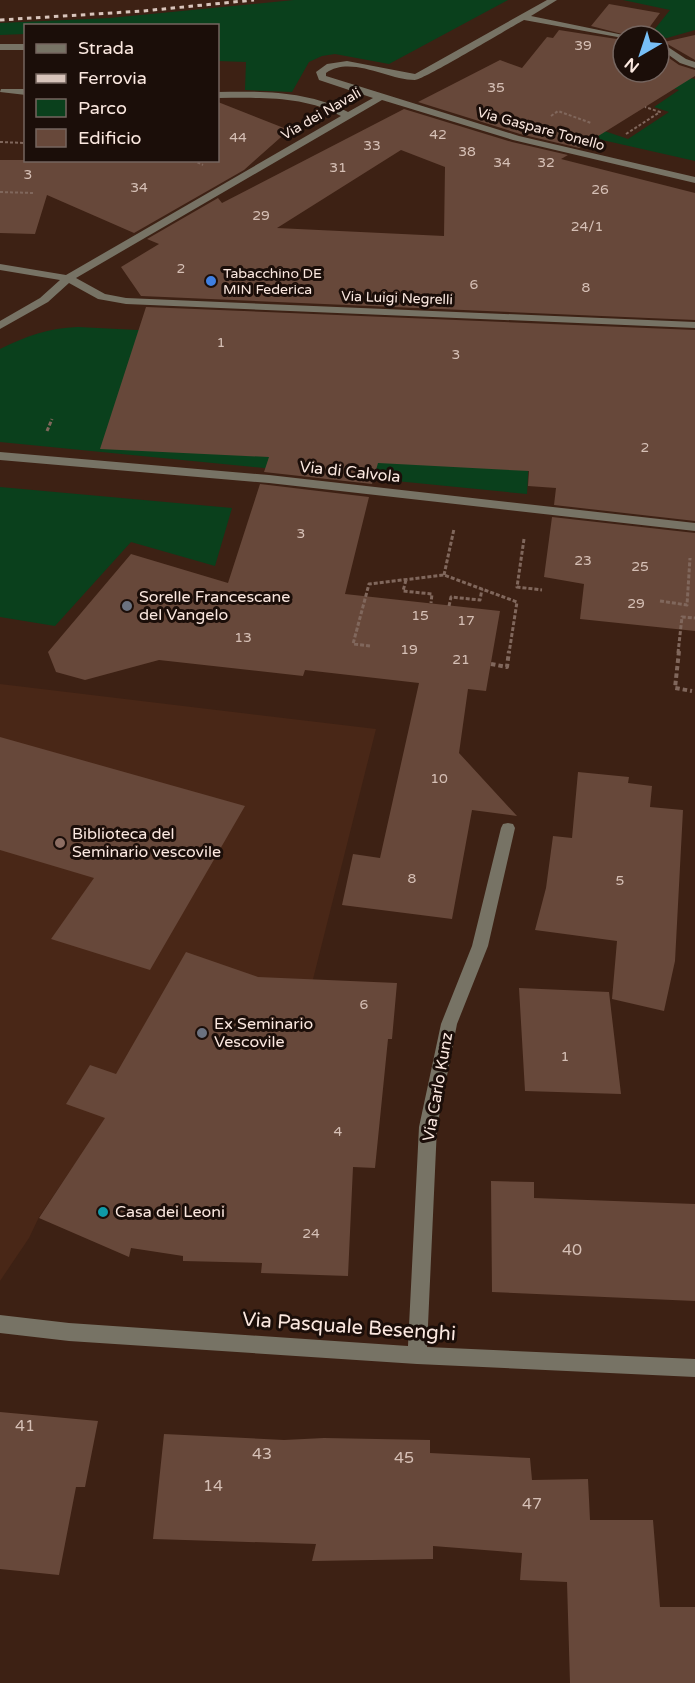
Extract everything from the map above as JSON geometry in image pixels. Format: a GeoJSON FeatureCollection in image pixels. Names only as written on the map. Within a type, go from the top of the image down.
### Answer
{"type":"FeatureCollection","features":[{"type":"Feature","properties":{"kind":"street","name":"Via dei Navali"},"geometry":{"type":"LineString","coordinates":[[381,97],[322,78],[321,72],[330,65],[347,64],[416,77],[553,0]]}},
{"type":"Feature","properties":{"kind":"street"},"geometry":{"type":"LineString","coordinates":[[524,17],[611,34]]}},
{"type":"Feature","properties":{"kind":"street"},"geometry":{"type":"LineString","coordinates":[[0,47],[24,47]]}},
{"type":"Feature","properties":{"kind":"street"},"geometry":{"type":"LineString","coordinates":[[671,53],[683,62],[695,65]]}},
{"type":"Feature","properties":{"kind":"street"},"geometry":{"type":"LineString","coordinates":[[3,91],[24,92]]}},
{"type":"Feature","properties":{"kind":"street"},"geometry":{"type":"LineString","coordinates":[[219,94],[317,101],[347,116]]}},
{"type":"Feature","properties":{"kind":"street","name":"Via dei Navali"},"geometry":{"type":"LineString","coordinates":[[0,326],[44,300],[68,278],[381,97]]}},
{"type":"Feature","properties":{"kind":"street","name":"Via Gaspare Tonello"},"geometry":{"type":"LineString","coordinates":[[381,97],[516,138],[695,180]]}},
{"type":"Feature","properties":{"kind":"street"},"geometry":{"type":"LineString","coordinates":[[0,267],[68,278]]}},
{"type":"Feature","properties":{"kind":"street","name":"Via Luigi Negrelli"},"geometry":{"type":"LineString","coordinates":[[68,278],[102,297],[126,302],[695,325]]}},
{"type":"Feature","properties":{"kind":"street","name":"Via di Calvola"},"geometry":{"type":"LineString","coordinates":[[0,456],[269,479],[695,527]]}},
{"type":"Feature","properties":{"kind":"street","name":"Via Carlo Kunz"},"geometry":{"type":"LineString","coordinates":[[417,1355],[428,1127],[449,1023],[480,946],[508,828]]}},
{"type":"Feature","properties":{"kind":"street","name":"Via Pasquale Besenghi"},"geometry":{"type":"LineString","coordinates":[[0,1323],[69,1332],[417,1355],[695,1368]]}},
{"type":"Feature","properties":{"kind":"path"},"geometry":{"type":"LineString","coordinates":[[625,135],[660,112],[645,107]]}},
{"type":"Feature","properties":{"kind":"path"},"geometry":{"type":"LineString","coordinates":[[558,111],[592,123]]}},
{"type":"Feature","properties":{"kind":"path"},"geometry":{"type":"LineString","coordinates":[[0,142],[24,143]]}},
{"type":"Feature","properties":{"kind":"path"},"geometry":{"type":"LineString","coordinates":[[0,192],[33,193]]}},
{"type":"Feature","properties":{"kind":"path"},"geometry":{"type":"LineString","coordinates":[[525,537],[517,588],[542,590]]}},
{"type":"Feature","properties":{"kind":"path"},"geometry":{"type":"LineString","coordinates":[[370,646],[353,644],[369,584],[444,575],[517,602],[507,666],[490,664]]}},
{"type":"Feature","properties":{"kind":"path"},"geometry":{"type":"LineString","coordinates":[[406,580],[403,591],[432,594],[430,603]]}},
{"type":"Feature","properties":{"kind":"path"},"geometry":{"type":"LineString","coordinates":[[449,606],[450,597],[480,600],[482,589]]}},
{"type":"Feature","properties":{"kind":"path"},"geometry":{"type":"LineString","coordinates":[[660,601],[687,605],[688,589]]}},
{"type":"Feature","properties":{"kind":"path"},"geometry":{"type":"LineString","coordinates":[[692,691],[675,688],[682,617],[695,618]]}},
{"type":"Feature","properties":{"kind":"shaded area"},"geometry":{"type":"Polygon","coordinates":[[[0,684],[376,729],[305,1011],[79,1158],[0,1281],[0,684]]]}},
{"type":"Feature","properties":{"kind":"green space"},"geometry":{"type":"Polygon","coordinates":[[[294,0],[508,0],[389,64],[335,54],[322,56],[309,62],[292,92],[245,90],[246,62],[219,61],[219,24],[24,24],[24,34],[0,35],[0,23],[110,18],[294,0]]]}},
{"type":"Feature","properties":{"kind":"green space"},"geometry":{"type":"Polygon","coordinates":[[[623,0],[695,0],[695,30],[671,37],[671,24],[659,24],[670,10],[623,0]]]}},
{"type":"Feature","properties":{"kind":"green space"},"geometry":{"type":"Polygon","coordinates":[[[671,74],[695,79],[695,161],[545,127],[563,117],[628,139],[669,112],[654,107],[679,90],[660,84],[671,84],[671,74]]]}},
{"type":"Feature","properties":{"kind":"green space"},"geometry":{"type":"Polygon","coordinates":[[[78,327],[535,350],[527,494],[0,442],[0,349],[38,334],[78,327]]]}},
{"type":"Feature","properties":{"kind":"green space"},"geometry":{"type":"Polygon","coordinates":[[[0,487],[232,508],[215,566],[131,542],[55,626],[0,617],[0,487]]]}},
{"type":"Feature","properties":{"kind":"building"},"geometry":{"type":"Polygon","coordinates":[[[609,4],[660,13],[652,24],[611,24],[611,31],[591,26],[609,4]]]}},
{"type":"Feature","properties":{"kind":"building"},"geometry":{"type":"Polygon","coordinates":[[[559,30],[611,38],[611,84],[671,84],[671,59],[679,65],[695,70],[695,76],[579,148],[520,134],[418,102],[500,60],[522,68],[547,37],[553,38],[559,30]]]}},
{"type":"Feature","properties":{"kind":"building"},"geometry":{"type":"Polygon","coordinates":[[[695,35],[695,60],[671,46],[671,40],[695,35]]]}},
{"type":"Feature","properties":{"kind":"building"},"geometry":{"type":"Polygon","coordinates":[[[219,102],[289,130],[244,170],[134,233],[47,195],[35,234],[0,233],[0,160],[219,162],[219,102]]]}},
{"type":"Feature","properties":{"kind":"building"},"geometry":{"type":"Polygon","coordinates":[[[404,109],[512,142],[568,155],[561,159],[695,193],[695,320],[141,296],[121,267],[159,244],[147,239],[218,198],[222,203],[404,109]],[[401,150],[277,228],[444,236],[445,167],[401,150]]]}},
{"type":"Feature","properties":{"kind":"building"},"geometry":{"type":"Polygon","coordinates":[[[146,307],[695,330],[695,521],[554,505],[556,488],[528,486],[529,471],[378,463],[372,484],[264,472],[269,457],[100,449],[146,307]]]}},
{"type":"Feature","properties":{"kind":"building"},"geometry":{"type":"Polygon","coordinates":[[[260,484],[369,497],[345,594],[500,611],[486,691],[468,689],[459,753],[517,816],[472,810],[452,919],[342,905],[353,854],[380,858],[419,683],[305,670],[303,676],[159,660],[85,680],[56,672],[48,652],[131,554],[228,583],[260,484]]]}},
{"type":"Feature","properties":{"kind":"building"},"geometry":{"type":"Polygon","coordinates":[[[552,517],[695,533],[695,631],[580,619],[584,584],[544,577],[552,517]]]}},
{"type":"Feature","properties":{"kind":"building"},"geometry":{"type":"Polygon","coordinates":[[[0,737],[245,806],[150,970],[51,939],[94,878],[0,850],[0,737]]]}},
{"type":"Feature","properties":{"kind":"building"},"geometry":{"type":"Polygon","coordinates":[[[578,772],[629,777],[628,783],[652,786],[650,807],[683,810],[675,961],[664,1011],[612,999],[617,941],[535,930],[546,888],[553,836],[572,838],[578,772]]]}},
{"type":"Feature","properties":{"kind":"building"},"geometry":{"type":"Polygon","coordinates":[[[186,952],[258,977],[397,983],[392,1039],[388,1039],[375,1168],[353,1167],[348,1276],[261,1273],[262,1263],[183,1261],[183,1256],[131,1248],[129,1257],[39,1218],[105,1118],[66,1104],[90,1065],[116,1074],[186,952]]]}},
{"type":"Feature","properties":{"kind":"building"},"geometry":{"type":"Polygon","coordinates":[[[519,988],[609,992],[621,1094],[525,1091],[519,988]]]}},
{"type":"Feature","properties":{"kind":"building"},"geometry":{"type":"Polygon","coordinates":[[[491,1181],[534,1182],[534,1198],[695,1204],[695,1301],[492,1292],[491,1181]]]}},
{"type":"Feature","properties":{"kind":"building"},"geometry":{"type":"Polygon","coordinates":[[[0,1412],[98,1421],[85,1487],[76,1487],[59,1575],[0,1569],[0,1412]]]}},
{"type":"Feature","properties":{"kind":"building"},"geometry":{"type":"Polygon","coordinates":[[[164,1434],[284,1440],[324,1438],[430,1440],[430,1453],[530,1458],[532,1480],[588,1479],[590,1520],[653,1520],[660,1607],[695,1607],[695,1683],[570,1683],[567,1582],[520,1580],[522,1553],[433,1546],[433,1559],[312,1561],[316,1544],[153,1539],[164,1434]]]}},
{"type":"Feature","properties":{"kind":"railway"},"geometry":{"type":"LineString","coordinates":[[0,20],[143,11],[254,0]]}},
{"type":"Feature","properties":{"kind":"place","name":"Tabacchino DE MIN Federica"},"geometry":{"type":"Point","coordinates":[211,281]}},
{"type":"Feature","properties":{"kind":"place","name":"Sorelle Francescane del Vangelo"},"geometry":{"type":"Point","coordinates":[127,606]}},
{"type":"Feature","properties":{"kind":"place","name":"Biblioteca del Seminario vescovile"},"geometry":{"type":"Point","coordinates":[60,843]}},
{"type":"Feature","properties":{"kind":"place","name":"Ex Seminario Vescovile"},"geometry":{"type":"Point","coordinates":[202,1033]}},
{"type":"Feature","properties":{"kind":"place","name":"Casa dei Leoni"},"geometry":{"type":"Point","coordinates":[103,1212]}}]}
